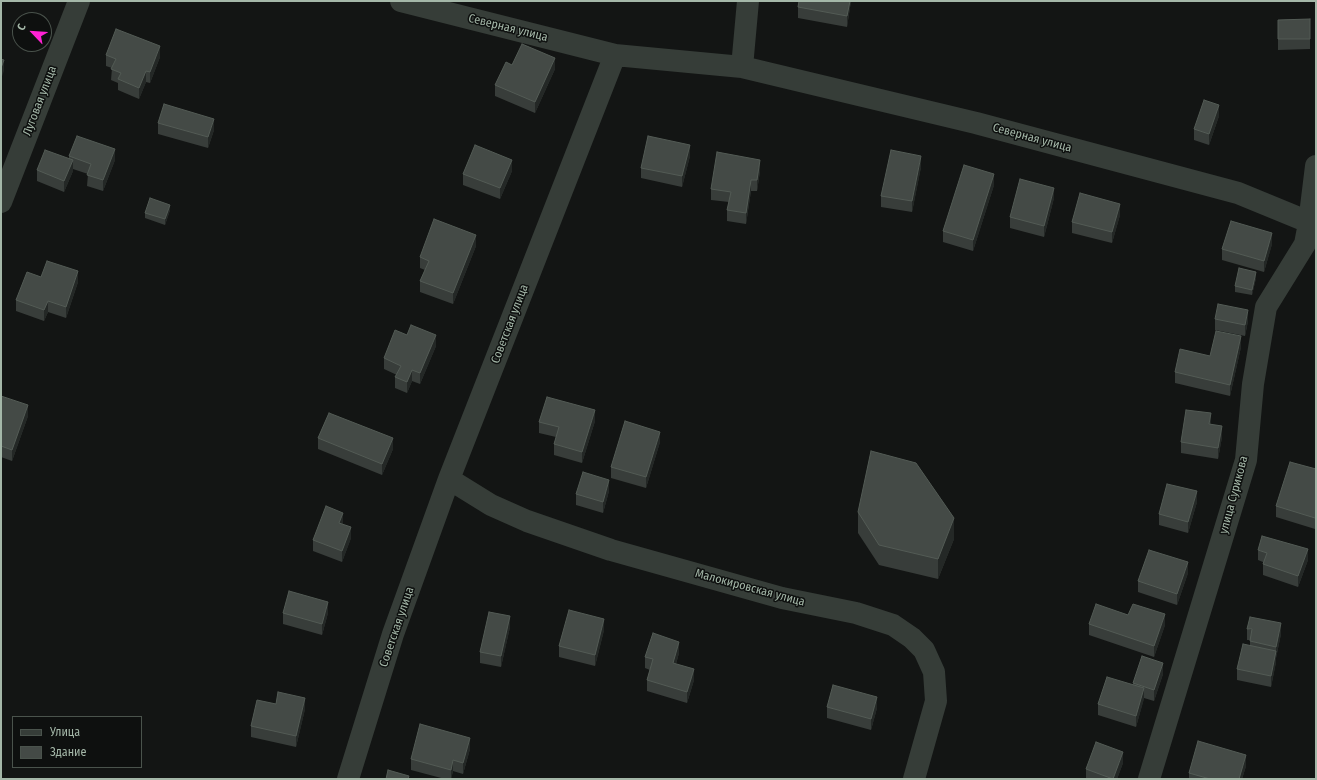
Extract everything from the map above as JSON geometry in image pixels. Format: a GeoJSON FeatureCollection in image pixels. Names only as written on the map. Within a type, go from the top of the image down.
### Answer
{"type":"FeatureCollection","features":[{"type":"Feature","properties":{"kind":"street","name":"Луговая улица"},"geometry":{"type":"LineString","coordinates":[[1,202],[78,1]]}},
{"type":"Feature","properties":{"kind":"street","name":"Северная улица"},"geometry":{"type":"LineString","coordinates":[[401,1],[615,55]]}},
{"type":"Feature","properties":{"kind":"street"},"geometry":{"type":"LineString","coordinates":[[615,55],[742,67],[748,1]]}},
{"type":"Feature","properties":{"kind":"street","name":"Советская улица"},"geometry":{"type":"LineString","coordinates":[[348,779],[394,634],[449,479],[615,55]]}},
{"type":"Feature","properties":{"kind":"street","name":"Северная улица"},"geometry":{"type":"LineString","coordinates":[[742,67],[976,123],[1238,193],[1313,224]]}},
{"type":"Feature","properties":{"kind":"street","name":"улица Сурикова"},"geometry":{"type":"LineString","coordinates":[[1149,779],[1246,460],[1253,384],[1266,307],[1305,244],[1313,224],[1316,166]]}},
{"type":"Feature","properties":{"kind":"street","name":"Малокировская улица"},"geometry":{"type":"LineString","coordinates":[[449,479],[491,505],[527,521],[612,550],[782,598],[856,613],[893,625],[912,638],[924,650],[934,672],[936,702],[914,779]]}},
{"type":"Feature","properties":{"kind":"building"},"geometry":{"type":"Polygon","coordinates":[[[799,1],[850,1],[847,16],[798,7],[799,1]]]}},
{"type":"Feature","properties":{"kind":"building"},"geometry":{"type":"Polygon","coordinates":[[[1310,19],[1310,39],[1278,39],[1278,20],[1310,19]]]}},
{"type":"Feature","properties":{"kind":"building"},"geometry":{"type":"Polygon","coordinates":[[[116,29],[160,46],[150,72],[146,71],[139,88],[118,79],[121,73],[111,69],[116,59],[106,55],[116,29]]]}},
{"type":"Feature","properties":{"kind":"building"},"geometry":{"type":"Polygon","coordinates":[[[522,44],[555,58],[535,102],[495,85],[506,62],[512,65],[522,44]]]}},
{"type":"Feature","properties":{"kind":"building"},"geometry":{"type":"Polygon","coordinates":[[[1,59],[4,60],[1,68],[1,59]]]}},
{"type":"Feature","properties":{"kind":"building"},"geometry":{"type":"Polygon","coordinates":[[[1204,100],[1219,105],[1209,134],[1194,129],[1204,100]]]}},
{"type":"Feature","properties":{"kind":"building"},"geometry":{"type":"Polygon","coordinates":[[[164,104],[214,119],[208,137],[158,123],[164,104]]]}},
{"type":"Feature","properties":{"kind":"building"},"geometry":{"type":"Polygon","coordinates":[[[77,136],[115,149],[103,180],[87,175],[91,164],[69,156],[77,136]]]}},
{"type":"Feature","properties":{"kind":"building"},"geometry":{"type":"Polygon","coordinates":[[[648,136],[690,145],[682,176],[641,168],[648,136]]]}},
{"type":"Feature","properties":{"kind":"building"},"geometry":{"type":"Polygon","coordinates":[[[475,145],[512,160],[500,188],[463,174],[475,145]]]}},
{"type":"Feature","properties":{"kind":"building"},"geometry":{"type":"Polygon","coordinates":[[[45,150],[73,160],[64,181],[37,170],[45,150]]]}},
{"type":"Feature","properties":{"kind":"building"},"geometry":{"type":"Polygon","coordinates":[[[891,150],[921,156],[912,201],[881,196],[891,150]]]}},
{"type":"Feature","properties":{"kind":"building"},"geometry":{"type":"Polygon","coordinates":[[[717,152],[760,160],[757,180],[751,180],[746,213],[727,210],[731,192],[711,189],[717,152]]]}},
{"type":"Feature","properties":{"kind":"building"},"geometry":{"type":"Polygon","coordinates":[[[964,165],[994,174],[973,240],[943,231],[964,165]]]}},
{"type":"Feature","properties":{"kind":"building"},"geometry":{"type":"Polygon","coordinates":[[[1020,179],[1054,188],[1044,226],[1010,217],[1020,179]]]}},
{"type":"Feature","properties":{"kind":"building"},"geometry":{"type":"Polygon","coordinates":[[[1080,193],[1120,204],[1112,232],[1072,222],[1080,193]]]}},
{"type":"Feature","properties":{"kind":"building"},"geometry":{"type":"Polygon","coordinates":[[[150,198],[170,205],[165,219],[145,213],[150,198]]]}},
{"type":"Feature","properties":{"kind":"building"},"geometry":{"type":"Polygon","coordinates":[[[434,219],[476,235],[453,293],[420,281],[429,261],[420,257],[434,219]]]}},
{"type":"Feature","properties":{"kind":"building"},"geometry":{"type":"Polygon","coordinates":[[[1231,221],[1272,233],[1264,261],[1222,249],[1231,221]]]}},
{"type":"Feature","properties":{"kind":"building"},"geometry":{"type":"Polygon","coordinates":[[[47,261],[78,271],[66,307],[48,301],[44,310],[16,300],[27,272],[41,277],[47,261]]]}},
{"type":"Feature","properties":{"kind":"building"},"geometry":{"type":"Polygon","coordinates":[[[1239,268],[1256,272],[1252,290],[1235,286],[1239,268]]]}},
{"type":"Feature","properties":{"kind":"building"},"geometry":{"type":"Polygon","coordinates":[[[1218,304],[1248,310],[1245,325],[1215,319],[1218,304]]]}},
{"type":"Feature","properties":{"kind":"building"},"geometry":{"type":"Polygon","coordinates":[[[411,325],[436,335],[420,373],[412,370],[407,382],[395,377],[401,366],[384,358],[395,330],[407,335],[411,325]]]}},
{"type":"Feature","properties":{"kind":"building"},"geometry":{"type":"Polygon","coordinates":[[[1216,331],[1241,336],[1230,385],[1175,372],[1180,349],[1210,356],[1216,331]]]}},
{"type":"Feature","properties":{"kind":"building"},"geometry":{"type":"Polygon","coordinates":[[[1,396],[28,405],[12,450],[1,446],[1,396]]]}},
{"type":"Feature","properties":{"kind":"building"},"geometry":{"type":"Polygon","coordinates":[[[547,397],[595,410],[582,452],[554,444],[559,427],[539,422],[547,397]]]}},
{"type":"Feature","properties":{"kind":"building"},"geometry":{"type":"Polygon","coordinates":[[[1186,410],[1211,413],[1209,424],[1222,426],[1218,448],[1181,442],[1186,410]]]}},
{"type":"Feature","properties":{"kind":"building"},"geometry":{"type":"Polygon","coordinates":[[[329,413],[393,438],[382,464],[318,438],[329,413]]]}},
{"type":"Feature","properties":{"kind":"building"},"geometry":{"type":"Polygon","coordinates":[[[625,421],[660,432],[646,477],[611,467],[625,421]]]}},
{"type":"Feature","properties":{"kind":"building"},"geometry":{"type":"Polygon","coordinates":[[[871,451],[916,463],[954,518],[938,559],[879,545],[858,512],[871,451]]]}},
{"type":"Feature","properties":{"kind":"building"},"geometry":{"type":"Polygon","coordinates":[[[1290,462],[1316,469],[1315,518],[1276,506],[1290,462]]]}},
{"type":"Feature","properties":{"kind":"building"},"geometry":{"type":"Polygon","coordinates":[[[583,472],[609,480],[603,502],[576,494],[583,472]]]}},
{"type":"Feature","properties":{"kind":"building"},"geometry":{"type":"Polygon","coordinates":[[[1167,484],[1197,491],[1188,522],[1159,514],[1167,484]]]}},
{"type":"Feature","properties":{"kind":"building"},"geometry":{"type":"Polygon","coordinates":[[[326,506],[343,513],[339,523],[351,527],[342,551],[313,540],[326,506]]]}},
{"type":"Feature","properties":{"kind":"building"},"geometry":{"type":"Polygon","coordinates":[[[1262,536],[1308,549],[1298,576],[1263,564],[1267,553],[1258,550],[1262,536]]]}},
{"type":"Feature","properties":{"kind":"building"},"geometry":{"type":"Polygon","coordinates":[[[1149,550],[1188,562],[1177,594],[1138,581],[1149,550]]]}},
{"type":"Feature","properties":{"kind":"building"},"geometry":{"type":"Polygon","coordinates":[[[289,591],[328,602],[322,624],[283,613],[289,591]]]}},
{"type":"Feature","properties":{"kind":"building"},"geometry":{"type":"Polygon","coordinates":[[[1096,604],[1128,615],[1133,604],[1165,614],[1154,646],[1089,624],[1096,604]]]}},
{"type":"Feature","properties":{"kind":"building"},"geometry":{"type":"Polygon","coordinates":[[[569,610],[604,619],[595,655],[559,646],[569,610]]]}},
{"type":"Feature","properties":{"kind":"building"},"geometry":{"type":"Polygon","coordinates":[[[489,612],[510,616],[501,656],[480,652],[489,612]]]}},
{"type":"Feature","properties":{"kind":"building"},"geometry":{"type":"Polygon","coordinates":[[[1250,617],[1281,623],[1276,647],[1250,641],[1252,629],[1247,629],[1250,617]]]}},
{"type":"Feature","properties":{"kind":"building"},"geometry":{"type":"Polygon","coordinates":[[[653,633],[679,642],[673,663],[694,669],[687,692],[647,680],[653,659],[645,657],[653,633]]]}},
{"type":"Feature","properties":{"kind":"building"},"geometry":{"type":"Polygon","coordinates":[[[1243,644],[1276,651],[1271,676],[1237,669],[1243,644]]]}},
{"type":"Feature","properties":{"kind":"building"},"geometry":{"type":"Polygon","coordinates":[[[1142,656],[1163,663],[1154,690],[1133,683],[1142,656]]]}},
{"type":"Feature","properties":{"kind":"building"},"geometry":{"type":"Polygon","coordinates":[[[1107,677],[1144,688],[1136,716],[1098,704],[1107,677]]]}},
{"type":"Feature","properties":{"kind":"building"},"geometry":{"type":"Polygon","coordinates":[[[833,685],[877,697],[871,719],[827,707],[833,685]]]}},
{"type":"Feature","properties":{"kind":"building"},"geometry":{"type":"Polygon","coordinates":[[[278,692],[305,698],[296,736],[251,726],[257,700],[276,704],[278,692]]]}},
{"type":"Feature","properties":{"kind":"building"},"geometry":{"type":"Polygon","coordinates":[[[420,724],[470,738],[463,763],[453,760],[451,770],[411,759],[420,724]]]}},
{"type":"Feature","properties":{"kind":"building"},"geometry":{"type":"Polygon","coordinates":[[[1198,741],[1246,755],[1239,779],[1210,779],[1189,773],[1198,741]]]}},
{"type":"Feature","properties":{"kind":"building"},"geometry":{"type":"Polygon","coordinates":[[[1096,742],[1123,752],[1113,779],[1086,769],[1096,742]]]}},
{"type":"Feature","properties":{"kind":"building"},"geometry":{"type":"Polygon","coordinates":[[[388,770],[409,776],[408,779],[386,779],[388,770]]]}}]}
